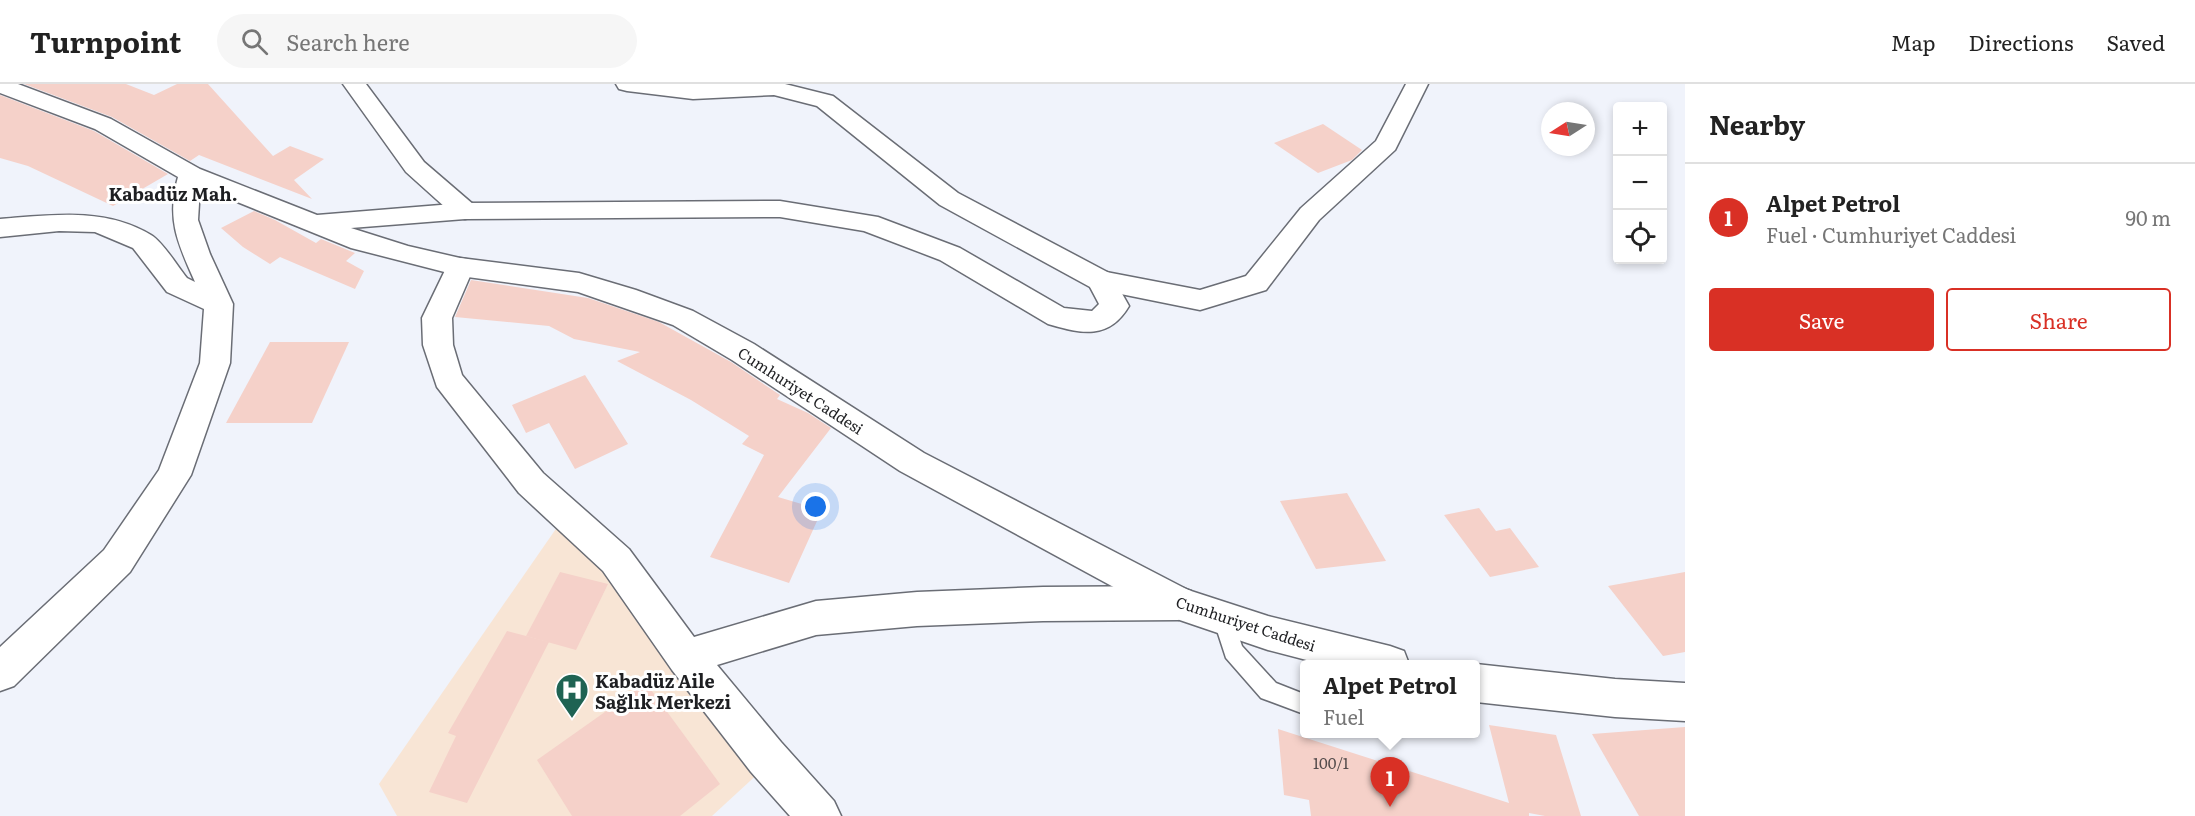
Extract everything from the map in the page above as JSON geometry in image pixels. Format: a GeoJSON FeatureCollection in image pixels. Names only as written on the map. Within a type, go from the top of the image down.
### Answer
{"type":"FeatureCollection","features":[{"type":"Feature","properties":{"kind":"street"},"geometry":{"type":"LineString","coordinates":[[354,84],[415,167],[465,211]]}},
{"type":"Feature","properties":{"kind":"street"},"geometry":{"type":"LineString","coordinates":[[627,84],[693,92],[774,88],[825,101],[949,199],[1101,281],[1200,300],[1256,283],[1310,214],[1386,144],[1417,84]]}},
{"type":"Feature","properties":{"kind":"street","name":"Cumhuriyet Caddesi"},"geometry":{"type":"LineString","coordinates":[[0,85],[103,124],[191,174],[361,242],[459,267],[579,283],[683,318],[743,352],[912,462],[1178,603],[1268,633],[1374,660]]}},
{"type":"Feature","properties":{"kind":"street"},"geometry":{"type":"LineString","coordinates":[[0,673],[117,561],[174,475],[215,363],[219,304],[196,254],[185,220],[187,189],[191,174]]}},
{"type":"Feature","properties":{"kind":"street"},"geometry":{"type":"LineString","coordinates":[[315,222],[465,211],[780,209],[869,223],[950,254],[1058,317],[1099,322],[1115,306],[1101,281]]}},
{"type":"Feature","properties":{"kind":"street"},"geometry":{"type":"LineString","coordinates":[[0,228],[59,223],[99,224],[143,242],[177,285],[219,304]]}},
{"type":"Feature","properties":{"kind":"street"},"geometry":{"type":"LineString","coordinates":[[459,267],[437,318],[438,345],[448,379],[531,483],[616,560],[686,657],[766,757],[819,816]]}},
{"type":"Feature","properties":{"kind":"street"},"geometry":{"type":"LineString","coordinates":[[686,657],[816,618],[940,608],[1043,604],[1178,603]]}},
{"type":"Feature","properties":{"kind":"street"},"geometry":{"type":"LineString","coordinates":[[1480,685],[1685,702]]}},
{"type":"Feature","properties":{"kind":"lane"},"geometry":{"type":"LineString","coordinates":[[1223,618],[1233,651],[1269,691],[1300,702]]}},
{"type":"Feature","properties":{"kind":"shaded area","name":"Kabadüz Aile Sağlık Merkezi"},"geometry":{"type":"Polygon","coordinates":[[[560,523],[610,570],[762,770],[712,816],[397,816],[379,784],[560,523]]]}},
{"type":"Feature","properties":{"kind":"building"},"geometry":{"type":"Polygon","coordinates":[[[24,84],[126,84],[154,95],[177,84],[208,84],[273,156],[290,146],[324,159],[294,180],[312,199],[199,155],[190,161],[112,117],[24,84]]]}},
{"type":"Feature","properties":{"kind":"building"},"geometry":{"type":"Polygon","coordinates":[[[0,95],[94,131],[168,174],[113,206],[28,166],[0,158],[0,95]]]}},
{"type":"Feature","properties":{"kind":"building"},"geometry":{"type":"Polygon","coordinates":[[[1323,124],[1362,150],[1352,160],[1318,173],[1274,143],[1323,124]]]}},
{"type":"Feature","properties":{"kind":"building"},"geometry":{"type":"Polygon","coordinates":[[[254,211],[316,243],[321,239],[355,253],[346,261],[364,271],[355,289],[280,257],[270,264],[243,247],[221,228],[254,211]]]}},
{"type":"Feature","properties":{"kind":"building"},"geometry":{"type":"Polygon","coordinates":[[[471,280],[588,298],[659,322],[731,362],[780,395],[777,399],[808,413],[831,428],[778,497],[822,510],[789,583],[710,557],[764,455],[742,444],[749,436],[691,400],[617,361],[640,352],[574,339],[549,326],[455,317],[471,280]]]}},
{"type":"Feature","properties":{"kind":"building"},"geometry":{"type":"Polygon","coordinates":[[[270,342],[349,342],[312,423],[226,423],[270,342]]]}},
{"type":"Feature","properties":{"kind":"building"},"geometry":{"type":"Polygon","coordinates":[[[585,375],[628,444],[575,469],[549,423],[526,433],[512,405],[585,375]]]}},
{"type":"Feature","properties":{"kind":"building"},"geometry":{"type":"Polygon","coordinates":[[[1347,493],[1386,561],[1316,569],[1280,501],[1347,493]]]}},
{"type":"Feature","properties":{"kind":"building"},"geometry":{"type":"Polygon","coordinates":[[[1479,508],[1496,531],[1510,528],[1539,567],[1490,577],[1444,515],[1479,508]]]}},
{"type":"Feature","properties":{"kind":"building"},"geometry":{"type":"Polygon","coordinates":[[[560,572],[608,584],[576,650],[526,636],[560,572]]]}},
{"type":"Feature","properties":{"kind":"building"},"geometry":{"type":"Polygon","coordinates":[[[1685,572],[1685,652],[1663,656],[1608,586],[1685,572]]]}},
{"type":"Feature","properties":{"kind":"building"},"geometry":{"type":"Polygon","coordinates":[[[507,631],[549,642],[467,803],[429,792],[456,736],[448,733],[507,631]]]}},
{"type":"Feature","properties":{"kind":"building"},"geometry":{"type":"Polygon","coordinates":[[[646,683],[720,784],[680,816],[572,816],[537,760],[646,683]]]}},
{"type":"Feature","properties":{"kind":"building"},"geometry":{"type":"Polygon","coordinates":[[[1489,725],[1556,735],[1581,816],[1545,816],[1529,813],[1529,816],[1311,816],[1309,800],[1284,795],[1278,729],[1300,736],[1300,738],[1306,738],[1509,803],[1489,725]]]}},
{"type":"Feature","properties":{"kind":"building"},"geometry":{"type":"Polygon","coordinates":[[[1685,727],[1685,816],[1639,816],[1592,734],[1685,727]]]}},
{"type":"Feature","properties":{"kind":"place","name":"Kabadüz Aile Sağlık Merkezi"},"geometry":{"type":"Point","coordinates":[572,719]}},
{"type":"Feature","properties":{"kind":"place","name":"Alpet Petrol"},"geometry":{"type":"Point","coordinates":[1390,807]}},
{"type":"Feature","properties":{"kind":"district","name":"Kabadüz Mah."},"geometry":{"type":"Point","coordinates":[173,193]}}]}
